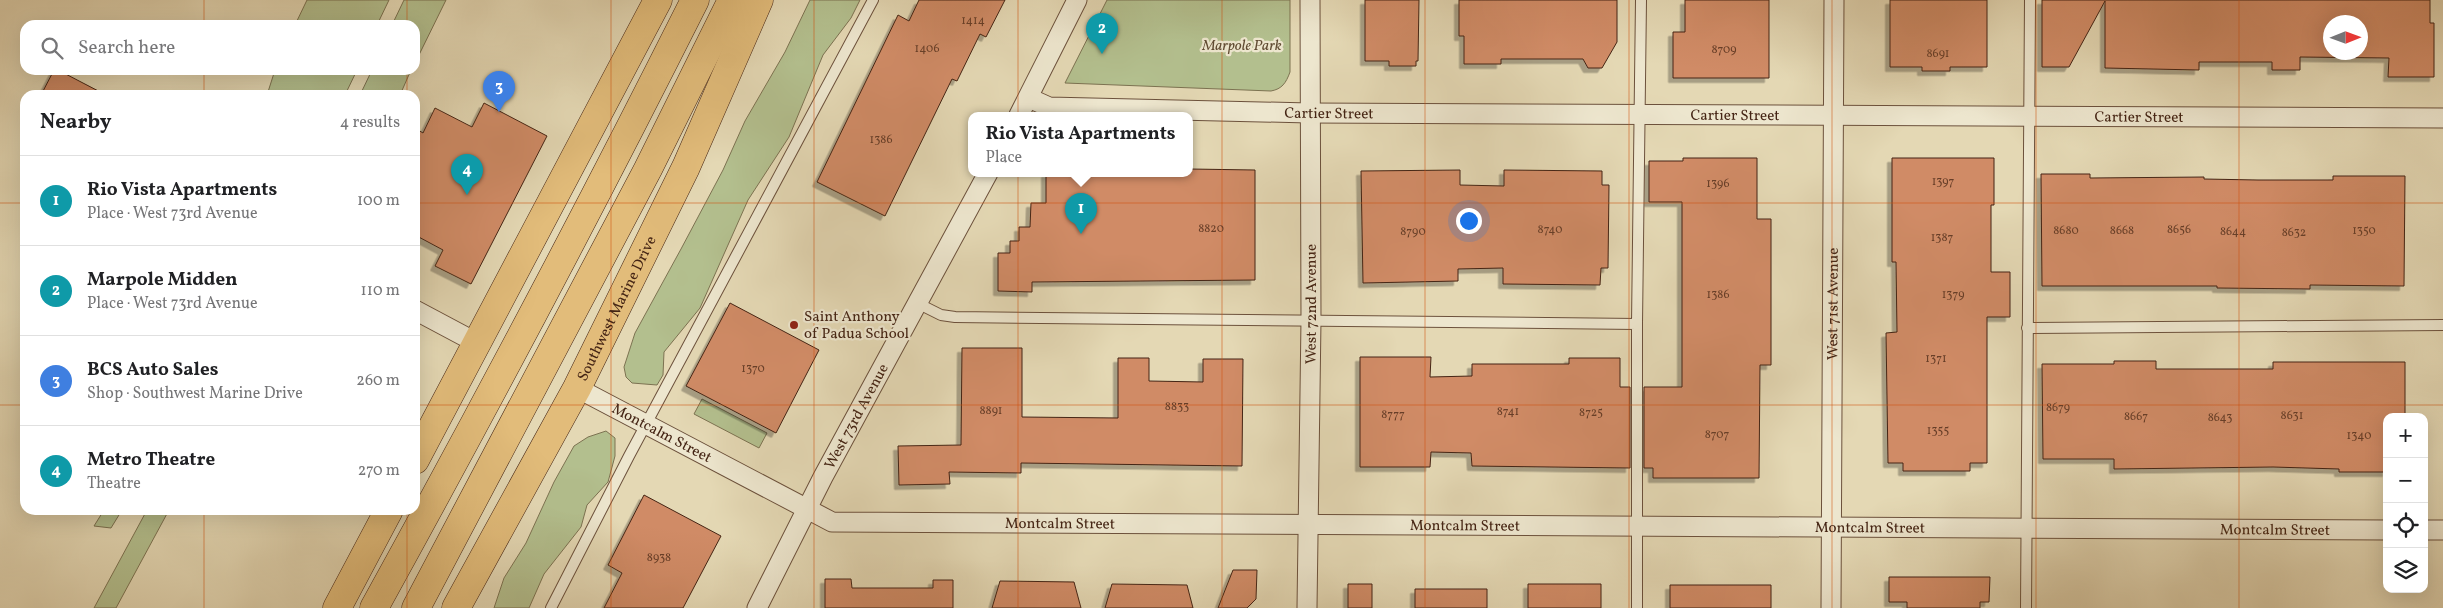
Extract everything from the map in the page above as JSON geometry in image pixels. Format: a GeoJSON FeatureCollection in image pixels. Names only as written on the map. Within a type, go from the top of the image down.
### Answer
{"type":"FeatureCollection","features":[{"type":"Feature","properties":{"kind":"main road"},"geometry":{"type":"LineString","coordinates":[[420,450],[658,0]]}},
{"type":"Feature","properties":{"kind":"main road"},"geometry":{"type":"LineString","coordinates":[[374,608],[438,492],[614,161],[696,0]]}},
{"type":"Feature","properties":{"kind":"main road"},"geometry":{"type":"LineString","coordinates":[[416,608],[648,169],[732,0]]}},
{"type":"Feature","properties":{"kind":"main road","name":"Southwest Marine Drive"},"geometry":{"type":"LineString","coordinates":[[456,608],[577,388],[686,167],[759,0]]}},
{"type":"Feature","properties":{"kind":"main road"},"geometry":{"type":"LineString","coordinates":[[337,608],[386,515]]}},
{"type":"Feature","properties":{"kind":"street"},"geometry":{"type":"LineString","coordinates":[[1021,112],[1077,0]]}},
{"type":"Feature","properties":{"kind":"street","name":"West 72nd Avenue"},"geometry":{"type":"LineString","coordinates":[[1307,608],[1311,320],[1310,0]]}},
{"type":"Feature","properties":{"kind":"street","name":"West 71st Avenue"},"geometry":{"type":"LineString","coordinates":[[1831,608],[1834,0]]}},
{"type":"Feature","properties":{"kind":"street","name":"Cartier Street"},"geometry":{"type":"LineString","coordinates":[[1029,98],[1049,107],[1309,113],[2443,118]]}},
{"type":"Feature","properties":{"kind":"street","name":"West 73rd Avenue"},"geometry":{"type":"LineString","coordinates":[[757,608],[807,509],[986,177]]}},
{"type":"Feature","properties":{"kind":"street"},"geometry":{"type":"LineString","coordinates":[[420,313],[476,342]]}},
{"type":"Feature","properties":{"kind":"street","name":"Montcalm Street"},"geometry":{"type":"LineString","coordinates":[[577,388],[648,423],[832,522],[2383,530]]}},
{"type":"Feature","properties":{"kind":"street"},"geometry":{"type":"LineString","coordinates":[[2428,530],[2443,530]]}},
{"type":"Feature","properties":{"kind":"lane"},"geometry":{"type":"LineString","coordinates":[[551,608],[873,0]]}},
{"type":"Feature","properties":{"kind":"lane"},"geometry":{"type":"LineString","coordinates":[[1637,608],[1636,324],[1641,0]]}},
{"type":"Feature","properties":{"kind":"lane"},"geometry":{"type":"LineString","coordinates":[[2026,608],[2027,328],[2031,115],[2030,0]]}},
{"type":"Feature","properties":{"kind":"lane"},"geometry":{"type":"LineString","coordinates":[[917,303],[941,315],[955,318],[1636,324]]}},
{"type":"Feature","properties":{"kind":"lane"},"geometry":{"type":"LineString","coordinates":[[2027,328],[2443,325]]}},
{"type":"Feature","properties":{"kind":"green space"},"geometry":{"type":"Polygon","coordinates":[[[307,0],[389,0],[379,20],[297,20],[307,0]]]}},
{"type":"Feature","properties":{"kind":"green space"},"geometry":{"type":"Polygon","coordinates":[[[404,0],[446,0],[420,53],[420,20],[394,20],[404,0]]]}},
{"type":"Feature","properties":{"kind":"green space"},"geometry":{"type":"Polygon","coordinates":[[[810,0],[860,0],[851,18],[823,55],[789,137],[748,200],[700,308],[664,352],[663,375],[657,385],[632,383],[626,377],[624,367],[635,333],[723,170],[745,121],[785,52],[810,0]]]}},
{"type":"Feature","properties":{"kind":"green space","name":"Marpole Park"},"geometry":{"type":"Polygon","coordinates":[[[1107,0],[1290,0],[1290,72],[1281,87],[1271,91],[1065,83],[1107,0]]]}},
{"type":"Feature","properties":{"kind":"green space"},"geometry":{"type":"Polygon","coordinates":[[[273,75],[355,75],[347,90],[269,90],[273,75]]]}},
{"type":"Feature","properties":{"kind":"green space"},"geometry":{"type":"Polygon","coordinates":[[[370,75],[409,75],[402,90],[362,90],[370,75]]]}},
{"type":"Feature","properties":{"kind":"green space"},"geometry":{"type":"Polygon","coordinates":[[[702,399],[767,433],[759,448],[694,414],[702,399]]]}},
{"type":"Feature","properties":{"kind":"green space"},"geometry":{"type":"Polygon","coordinates":[[[606,431],[615,438],[615,456],[608,482],[587,505],[581,527],[544,574],[529,608],[494,608],[504,578],[526,543],[554,482],[574,446],[588,437],[606,431]]]}},
{"type":"Feature","properties":{"kind":"green space"},"geometry":{"type":"Polygon","coordinates":[[[101,515],[119,515],[111,528],[94,526],[101,515]]]}},
{"type":"Feature","properties":{"kind":"green space"},"geometry":{"type":"Polygon","coordinates":[[[144,515],[166,515],[116,608],[94,608],[144,515]]]}},
{"type":"Feature","properties":{"kind":"building"},"geometry":{"type":"Polygon","coordinates":[[[919,0],[1005,0],[986,37],[980,34],[957,81],[952,79],[885,216],[817,182],[898,15],[909,21],[919,0]]]}},
{"type":"Feature","properties":{"kind":"building"},"geometry":{"type":"Polygon","coordinates":[[[1365,0],[1419,0],[1418,61],[1416,61],[1416,66],[1389,66],[1389,61],[1365,61],[1365,0]]]}},
{"type":"Feature","properties":{"kind":"building"},"geometry":{"type":"Polygon","coordinates":[[[1459,0],[1617,0],[1617,42],[1602,68],[1588,68],[1583,59],[1501,59],[1501,64],[1464,64],[1464,36],[1459,36],[1459,0]]]}},
{"type":"Feature","properties":{"kind":"building"},"geometry":{"type":"Polygon","coordinates":[[[1685,0],[1769,0],[1769,78],[1673,78],[1673,32],[1685,32],[1685,0]]]}},
{"type":"Feature","properties":{"kind":"building"},"geometry":{"type":"Polygon","coordinates":[[[1890,0],[1987,0],[1987,67],[1950,67],[1950,71],[1922,71],[1922,67],[1890,67],[1890,0]]]}},
{"type":"Feature","properties":{"kind":"building"},"geometry":{"type":"Polygon","coordinates":[[[2042,0],[2430,0],[2430,23],[2434,23],[2434,77],[2388,77],[2389,58],[2368,58],[2368,15],[2323,15],[2323,57],[2300,57],[2300,70],[2272,70],[2272,62],[2199,62],[2199,70],[2105,68],[2105,1],[2069,67],[2042,67],[2042,0]]]}},
{"type":"Feature","properties":{"kind":"building"},"geometry":{"type":"Polygon","coordinates":[[[51,75],[68,75],[96,90],[44,90],[51,75]]]}},
{"type":"Feature","properties":{"kind":"building"},"geometry":{"type":"Polygon","coordinates":[[[484,103],[547,136],[471,284],[435,266],[443,250],[420,238],[420,131],[423,133],[435,108],[472,127],[484,103]]]}},
{"type":"Feature","properties":{"kind":"building"},"geometry":{"type":"Polygon","coordinates":[[[1683,158],[1757,158],[1757,219],[1771,219],[1771,365],[1760,365],[1759,478],[1653,478],[1653,468],[1644,468],[1644,387],[1682,387],[1682,202],[1649,202],[1649,161],[1683,161],[1683,158]]]}},
{"type":"Feature","properties":{"kind":"building"},"geometry":{"type":"Polygon","coordinates":[[[1892,158],[1994,158],[1994,205],[1991,205],[1991,272],[2010,272],[2010,317],[1987,317],[1987,463],[1970,463],[1970,471],[1903,471],[1903,463],[1888,463],[1886,333],[1897,332],[1896,262],[1892,262],[1892,158]]]}},
{"type":"Feature","properties":{"kind":"building"},"geometry":{"type":"Polygon","coordinates":[[[1193,169],[1255,170],[1255,280],[1032,282],[1032,292],[998,291],[998,253],[1010,253],[1010,241],[1019,241],[1019,227],[1030,227],[1031,203],[1046,203],[1046,177],[1193,177],[1193,169]]]}},
{"type":"Feature","properties":{"kind":"building"},"geometry":{"type":"Polygon","coordinates":[[[1460,170],[1460,185],[1504,186],[1504,170],[1602,171],[1602,185],[1609,185],[1608,268],[1601,268],[1600,285],[1503,284],[1503,268],[1458,269],[1458,281],[1363,283],[1361,171],[1460,170]]]}},
{"type":"Feature","properties":{"kind":"building"},"geometry":{"type":"Polygon","coordinates":[[[2041,174],[2090,174],[2090,178],[2204,177],[2204,179],[2258,180],[2333,180],[2333,176],[2405,176],[2404,286],[2310,285],[2310,289],[2217,288],[2217,286],[2042,286],[2041,174]]]}},
{"type":"Feature","properties":{"kind":"building"},"geometry":{"type":"Polygon","coordinates":[[[730,303],[819,350],[776,433],[686,386],[730,303]]]}},
{"type":"Feature","properties":{"kind":"building"},"geometry":{"type":"Polygon","coordinates":[[[962,348],[1022,348],[1022,417],[1118,418],[1118,358],[1149,358],[1149,381],[1203,382],[1203,359],[1243,359],[1242,466],[1021,463],[1021,473],[949,472],[950,484],[899,485],[898,446],[961,445],[962,348]]]}},
{"type":"Feature","properties":{"kind":"building"},"geometry":{"type":"Polygon","coordinates":[[[1360,357],[1431,357],[1430,377],[1472,376],[1472,364],[1569,364],[1569,358],[1620,358],[1620,387],[1630,387],[1630,468],[1472,466],[1471,453],[1431,452],[1430,467],[1360,467],[1360,357]]]}},
{"type":"Feature","properties":{"kind":"building"},"geometry":{"type":"Polygon","coordinates":[[[2114,361],[2156,361],[2156,369],[2273,369],[2273,362],[2405,362],[2405,413],[2383,413],[2383,472],[2339,472],[2339,469],[2273,467],[2114,469],[2114,459],[2043,459],[2042,364],[2114,364],[2114,361]]]}},
{"type":"Feature","properties":{"kind":"building"},"geometry":{"type":"Polygon","coordinates":[[[644,495],[721,536],[683,608],[604,608],[622,573],[608,565],[644,495]]]}},
{"type":"Feature","properties":{"kind":"building"},"geometry":{"type":"Polygon","coordinates":[[[1233,570],[1257,570],[1256,599],[1247,608],[1218,608],[1233,570]]]}},
{"type":"Feature","properties":{"kind":"building"},"geometry":{"type":"Polygon","coordinates":[[[1889,577],[1990,577],[1989,602],[1980,602],[1980,608],[1907,608],[1907,602],[1889,602],[1889,577]]]}},
{"type":"Feature","properties":{"kind":"building"},"geometry":{"type":"Polygon","coordinates":[[[825,579],[851,579],[852,588],[933,588],[933,580],[953,580],[953,608],[825,608],[825,579]]]}},
{"type":"Feature","properties":{"kind":"building"},"geometry":{"type":"Polygon","coordinates":[[[1000,581],[1074,582],[1081,608],[992,608],[1000,581]]]}},
{"type":"Feature","properties":{"kind":"building"},"geometry":{"type":"Polygon","coordinates":[[[1112,584],[1187,585],[1193,608],[1105,608],[1112,584]]]}},
{"type":"Feature","properties":{"kind":"building"},"geometry":{"type":"Polygon","coordinates":[[[1348,584],[1372,584],[1372,608],[1348,608],[1348,584]]]}},
{"type":"Feature","properties":{"kind":"building"},"geometry":{"type":"Polygon","coordinates":[[[1528,584],[1601,584],[1601,608],[1528,608],[1528,584]]]}},
{"type":"Feature","properties":{"kind":"building"},"geometry":{"type":"Polygon","coordinates":[[[1670,585],[1771,585],[1771,608],[1670,608],[1670,585]]]}},
{"type":"Feature","properties":{"kind":"building"},"geometry":{"type":"Polygon","coordinates":[[[1415,589],[1487,589],[1487,608],[1415,608],[1415,589]]]}},
{"type":"Feature","properties":{"kind":"place","name":"Marpole Midden"},"geometry":{"type":"Point","coordinates":[1102,54]}},
{"type":"Feature","properties":{"kind":"place","name":"BCS Auto Sales"},"geometry":{"type":"Point","coordinates":[499,112]}},
{"type":"Feature","properties":{"kind":"place","name":"Metro Theatre"},"geometry":{"type":"Point","coordinates":[467,195]}},
{"type":"Feature","properties":{"kind":"place","name":"Rio Vista Apartments"},"geometry":{"type":"Point","coordinates":[1081,234]}},
{"type":"Feature","properties":{"kind":"place","name":"Saint Anthony of Padua School"},"geometry":{"type":"Point","coordinates":[794,325]}}]}
